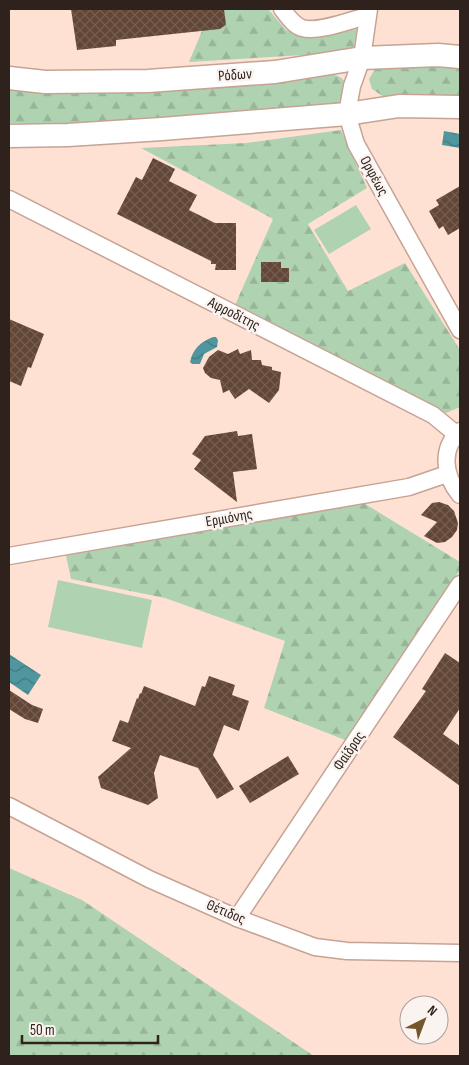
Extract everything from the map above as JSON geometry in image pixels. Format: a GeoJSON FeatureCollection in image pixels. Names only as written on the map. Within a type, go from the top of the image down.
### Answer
{"type":"FeatureCollection","features":[{"type":"Feature","properties":{"kind":"street"},"geometry":{"type":"LineString","coordinates":[[282,9],[300,28],[315,29],[368,12]]}},
{"type":"Feature","properties":{"kind":"street","name":"Ορφέως"},"geometry":{"type":"LineString","coordinates":[[368,12],[362,58],[352,86],[347,114],[356,144],[460,330]]}},
{"type":"Feature","properties":{"kind":"street","name":"Ρόδων"},"geometry":{"type":"LineString","coordinates":[[9,78],[45,82],[148,81],[276,72],[362,58],[438,55],[460,57]]}},
{"type":"Feature","properties":{"kind":"street"},"geometry":{"type":"LineString","coordinates":[[9,136],[134,131],[347,114],[399,106],[460,107]]}},
{"type":"Feature","properties":{"kind":"street","name":"Αφροδίτης"},"geometry":{"type":"LineString","coordinates":[[9,199],[433,415],[458,432]]}},
{"type":"Feature","properties":{"kind":"street"},"geometry":{"type":"LineString","coordinates":[[458,432],[449,446],[446,460],[447,474],[460,495]]}},
{"type":"Feature","properties":{"kind":"street","name":"Ερμιόνης"},"geometry":{"type":"LineString","coordinates":[[9,556],[410,487],[447,474]]}},
{"type":"Feature","properties":{"kind":"street","name":"Φαίδρας"},"geometry":{"type":"LineString","coordinates":[[237,918],[460,584]]}},
{"type":"Feature","properties":{"kind":"street","name":"Θέτιδος"},"geometry":{"type":"LineString","coordinates":[[9,806],[149,879],[237,918],[315,947],[347,951],[460,953]]}},
{"type":"Feature","properties":{"kind":"green space"},"geometry":{"type":"Polygon","coordinates":[[[200,9],[268,9],[286,30],[312,38],[357,29],[353,52],[189,62],[209,14],[200,9]]]}},
{"type":"Feature","properties":{"kind":"green space"},"geometry":{"type":"Polygon","coordinates":[[[387,64],[460,67],[460,98],[384,97],[372,89],[369,79],[375,69],[387,64]]]}},
{"type":"Feature","properties":{"kind":"green space"},"geometry":{"type":"Polygon","coordinates":[[[332,74],[340,77],[348,84],[347,95],[338,105],[56,125],[9,123],[9,89],[74,92],[332,74]]]}},
{"type":"Feature","properties":{"kind":"green space"},"geometry":{"type":"Polygon","coordinates":[[[341,130],[367,188],[308,224],[348,291],[405,263],[460,350],[460,407],[446,413],[235,305],[273,219],[141,148],[246,143],[341,130]]]}},
{"type":"Feature","properties":{"kind":"green space"},"geometry":{"type":"Polygon","coordinates":[[[356,205],[371,229],[329,254],[314,230],[356,205]]]}},
{"type":"Feature","properties":{"kind":"green space"},"geometry":{"type":"Polygon","coordinates":[[[362,502],[460,562],[460,570],[345,740],[264,708],[285,641],[165,598],[71,579],[65,551],[362,502]]]}},
{"type":"Feature","properties":{"kind":"green space"},"geometry":{"type":"Polygon","coordinates":[[[58,580],[152,600],[142,648],[48,627],[58,580]]]}},
{"type":"Feature","properties":{"kind":"green space"},"geometry":{"type":"Polygon","coordinates":[[[9,868],[82,900],[314,1056],[9,1056],[9,868]]]}},
{"type":"Feature","properties":{"kind":"water"},"geometry":{"type":"Polygon","coordinates":[[[444,131],[460,134],[460,148],[442,145],[444,131]]]}},
{"type":"Feature","properties":{"kind":"water"},"geometry":{"type":"Polygon","coordinates":[[[216,337],[218,340],[217,347],[204,354],[200,364],[192,364],[190,362],[195,350],[204,341],[216,337]]]}},
{"type":"Feature","properties":{"kind":"water"},"geometry":{"type":"Polygon","coordinates":[[[9,654],[41,675],[28,695],[9,682],[9,654]]]}},
{"type":"Feature","properties":{"kind":"building"},"geometry":{"type":"Polygon","coordinates":[[[71,9],[224,9],[226,25],[220,29],[116,40],[116,46],[77,50],[71,9]]]}},
{"type":"Feature","properties":{"kind":"building"},"geometry":{"type":"Polygon","coordinates":[[[153,158],[175,169],[169,181],[197,195],[189,210],[215,223],[236,223],[236,270],[215,270],[216,264],[211,264],[211,261],[117,214],[136,177],[142,180],[153,158]]]}},
{"type":"Feature","properties":{"kind":"building"},"geometry":{"type":"Polygon","coordinates":[[[460,186],[460,228],[448,235],[443,226],[439,229],[429,211],[439,205],[436,200],[460,186]]]}},
{"type":"Feature","properties":{"kind":"building"},"geometry":{"type":"Polygon","coordinates":[[[261,262],[281,262],[281,268],[289,268],[289,282],[261,282],[261,262]]]}},
{"type":"Feature","properties":{"kind":"building"},"geometry":{"type":"Polygon","coordinates":[[[9,319],[44,334],[31,368],[28,367],[21,386],[9,381],[9,319]]]}},
{"type":"Feature","properties":{"kind":"building"},"geometry":{"type":"Polygon","coordinates":[[[238,349],[240,354],[251,350],[252,360],[261,360],[262,365],[272,367],[272,370],[281,372],[279,390],[269,403],[249,389],[235,399],[229,390],[223,393],[220,380],[211,378],[205,373],[203,368],[209,357],[218,350],[228,354],[238,349]]]}},
{"type":"Feature","properties":{"kind":"building"},"geometry":{"type":"Polygon","coordinates":[[[237,431],[238,436],[252,434],[257,469],[233,472],[237,502],[194,469],[201,460],[192,454],[205,436],[237,431]]]}},
{"type":"Feature","properties":{"kind":"building"},"geometry":{"type":"Polygon","coordinates":[[[439,502],[448,505],[454,511],[458,523],[457,530],[452,537],[445,542],[437,543],[424,536],[437,522],[421,515],[432,503],[439,502]]]}},
{"type":"Feature","properties":{"kind":"building"},"geometry":{"type":"Polygon","coordinates":[[[445,653],[460,663],[460,708],[443,734],[460,746],[460,786],[393,737],[426,691],[422,689],[445,653]]]}},
{"type":"Feature","properties":{"kind":"building"},"geometry":{"type":"Polygon","coordinates":[[[209,676],[235,685],[232,695],[249,701],[239,731],[224,725],[213,755],[234,789],[217,799],[198,768],[160,755],[154,773],[158,798],[148,805],[101,788],[98,777],[131,748],[112,741],[120,720],[128,723],[137,698],[144,686],[195,706],[202,686],[205,687],[209,676]]]}},
{"type":"Feature","properties":{"kind":"building"},"geometry":{"type":"Polygon","coordinates":[[[9,690],[32,705],[43,709],[38,723],[25,719],[9,709],[9,690]]]}},
{"type":"Feature","properties":{"kind":"building"},"geometry":{"type":"Polygon","coordinates":[[[288,756],[299,774],[250,803],[239,786],[288,756]]]}}]}
